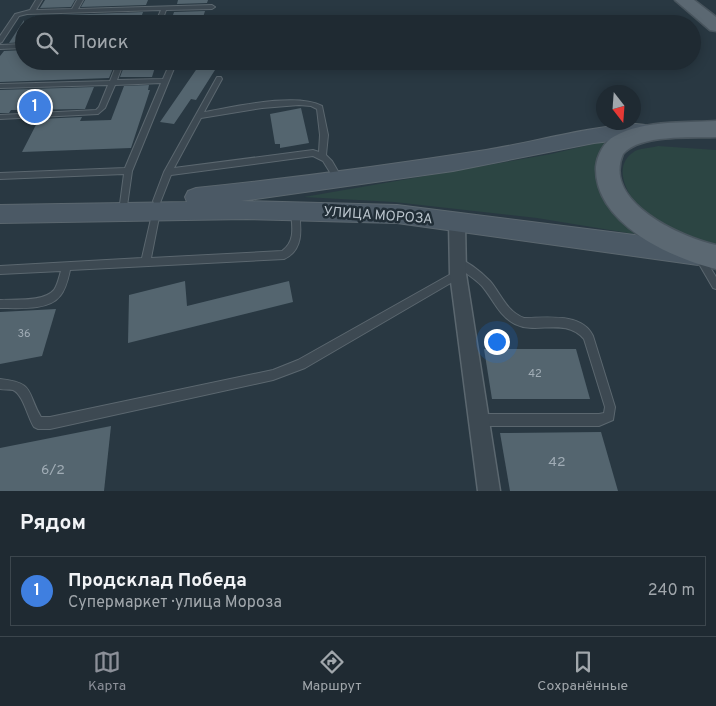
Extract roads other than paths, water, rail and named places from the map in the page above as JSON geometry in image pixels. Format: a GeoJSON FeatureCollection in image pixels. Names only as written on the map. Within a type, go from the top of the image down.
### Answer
{"type":"FeatureCollection","features":[{"type":"Feature","properties":{"kind":"main road"},"geometry":{"type":"LineString","coordinates":[[684,0],[713,25]]}},
{"type":"Feature","properties":{"kind":"main road"},"geometry":{"type":"LineString","coordinates":[[707,256],[657,234],[637,220],[623,206],[613,191],[608,176],[607,163],[612,151],[621,142],[635,136],[716,129]]}},
{"type":"Feature","properties":{"kind":"main road","name":"УЛИЦА МОРОЗА"},"geometry":{"type":"LineString","coordinates":[[0,214],[157,206],[491,157],[607,133],[635,130],[660,133]]}},
{"type":"Feature","properties":{"kind":"main road"},"geometry":{"type":"LineString","coordinates":[[660,133],[716,141]]}},
{"type":"Feature","properties":{"kind":"main road","name":"УЛИЦА МОРОЗА"},"geometry":{"type":"LineString","coordinates":[[55,212],[124,204],[397,214],[707,256]]}},
{"type":"Feature","properties":{"kind":"street"},"geometry":{"type":"LineString","coordinates":[[457,223],[458,268],[488,491]]}},
{"type":"Feature","properties":{"kind":"lane"},"geometry":{"type":"LineString","coordinates":[[32,12],[39,0]]}},
{"type":"Feature","properties":{"kind":"lane"},"geometry":{"type":"LineString","coordinates":[[74,11],[80,0]]}},
{"type":"Feature","properties":{"kind":"lane"},"geometry":{"type":"LineString","coordinates":[[17,15],[32,12],[212,8]]}},
{"type":"Feature","properties":{"kind":"lane"},"geometry":{"type":"LineString","coordinates":[[162,15],[164,9]]}},
{"type":"Feature","properties":{"kind":"lane"},"geometry":{"type":"LineString","coordinates":[[0,41],[15,18]]}},
{"type":"Feature","properties":{"kind":"lane"},"geometry":{"type":"LineString","coordinates":[[0,47],[15,46]]}},
{"type":"Feature","properties":{"kind":"lane"},"geometry":{"type":"LineString","coordinates":[[0,117],[98,112],[102,108],[118,70]]}},
{"type":"Feature","properties":{"kind":"lane"},"geometry":{"type":"LineString","coordinates":[[124,204],[128,171],[170,70]]}},
{"type":"Feature","properties":{"kind":"lane"},"geometry":{"type":"LineString","coordinates":[[146,262],[157,206],[168,172],[219,79]]}},
{"type":"Feature","properties":{"kind":"lane"},"geometry":{"type":"LineString","coordinates":[[0,86],[166,81]]}},
{"type":"Feature","properties":{"kind":"lane"},"geometry":{"type":"LineString","coordinates":[[198,116],[282,102],[314,103],[320,108],[324,135],[322,154]]}},
{"type":"Feature","properties":{"kind":"lane"},"geometry":{"type":"LineString","coordinates":[[168,172],[312,153],[322,154],[339,180]]}},
{"type":"Feature","properties":{"kind":"lane"},"geometry":{"type":"LineString","coordinates":[[0,176],[128,171]]}},
{"type":"Feature","properties":{"kind":"lane"},"geometry":{"type":"LineString","coordinates":[[0,270],[284,255],[293,250],[296,243],[295,211]]}},
{"type":"Feature","properties":{"kind":"lane"},"geometry":{"type":"LineString","coordinates":[[707,256],[716,285]]}},
{"type":"Feature","properties":{"kind":"lane"},"geometry":{"type":"LineString","coordinates":[[0,304],[44,301],[54,297],[59,291],[67,267]]}},
{"type":"Feature","properties":{"kind":"lane"},"geometry":{"type":"LineString","coordinates":[[0,384],[17,386],[26,396],[32,416],[38,423],[50,423],[273,375],[301,364],[458,268],[485,283],[510,317],[516,321],[524,323],[573,324],[583,328],[588,336],[610,407],[608,416],[599,420],[478,420]]}},
{"type":"Feature","properties":{"kind":"place","name":"Продсклад Победа"},"geometry":{"type":"Point","coordinates":[35,107]}}]}
